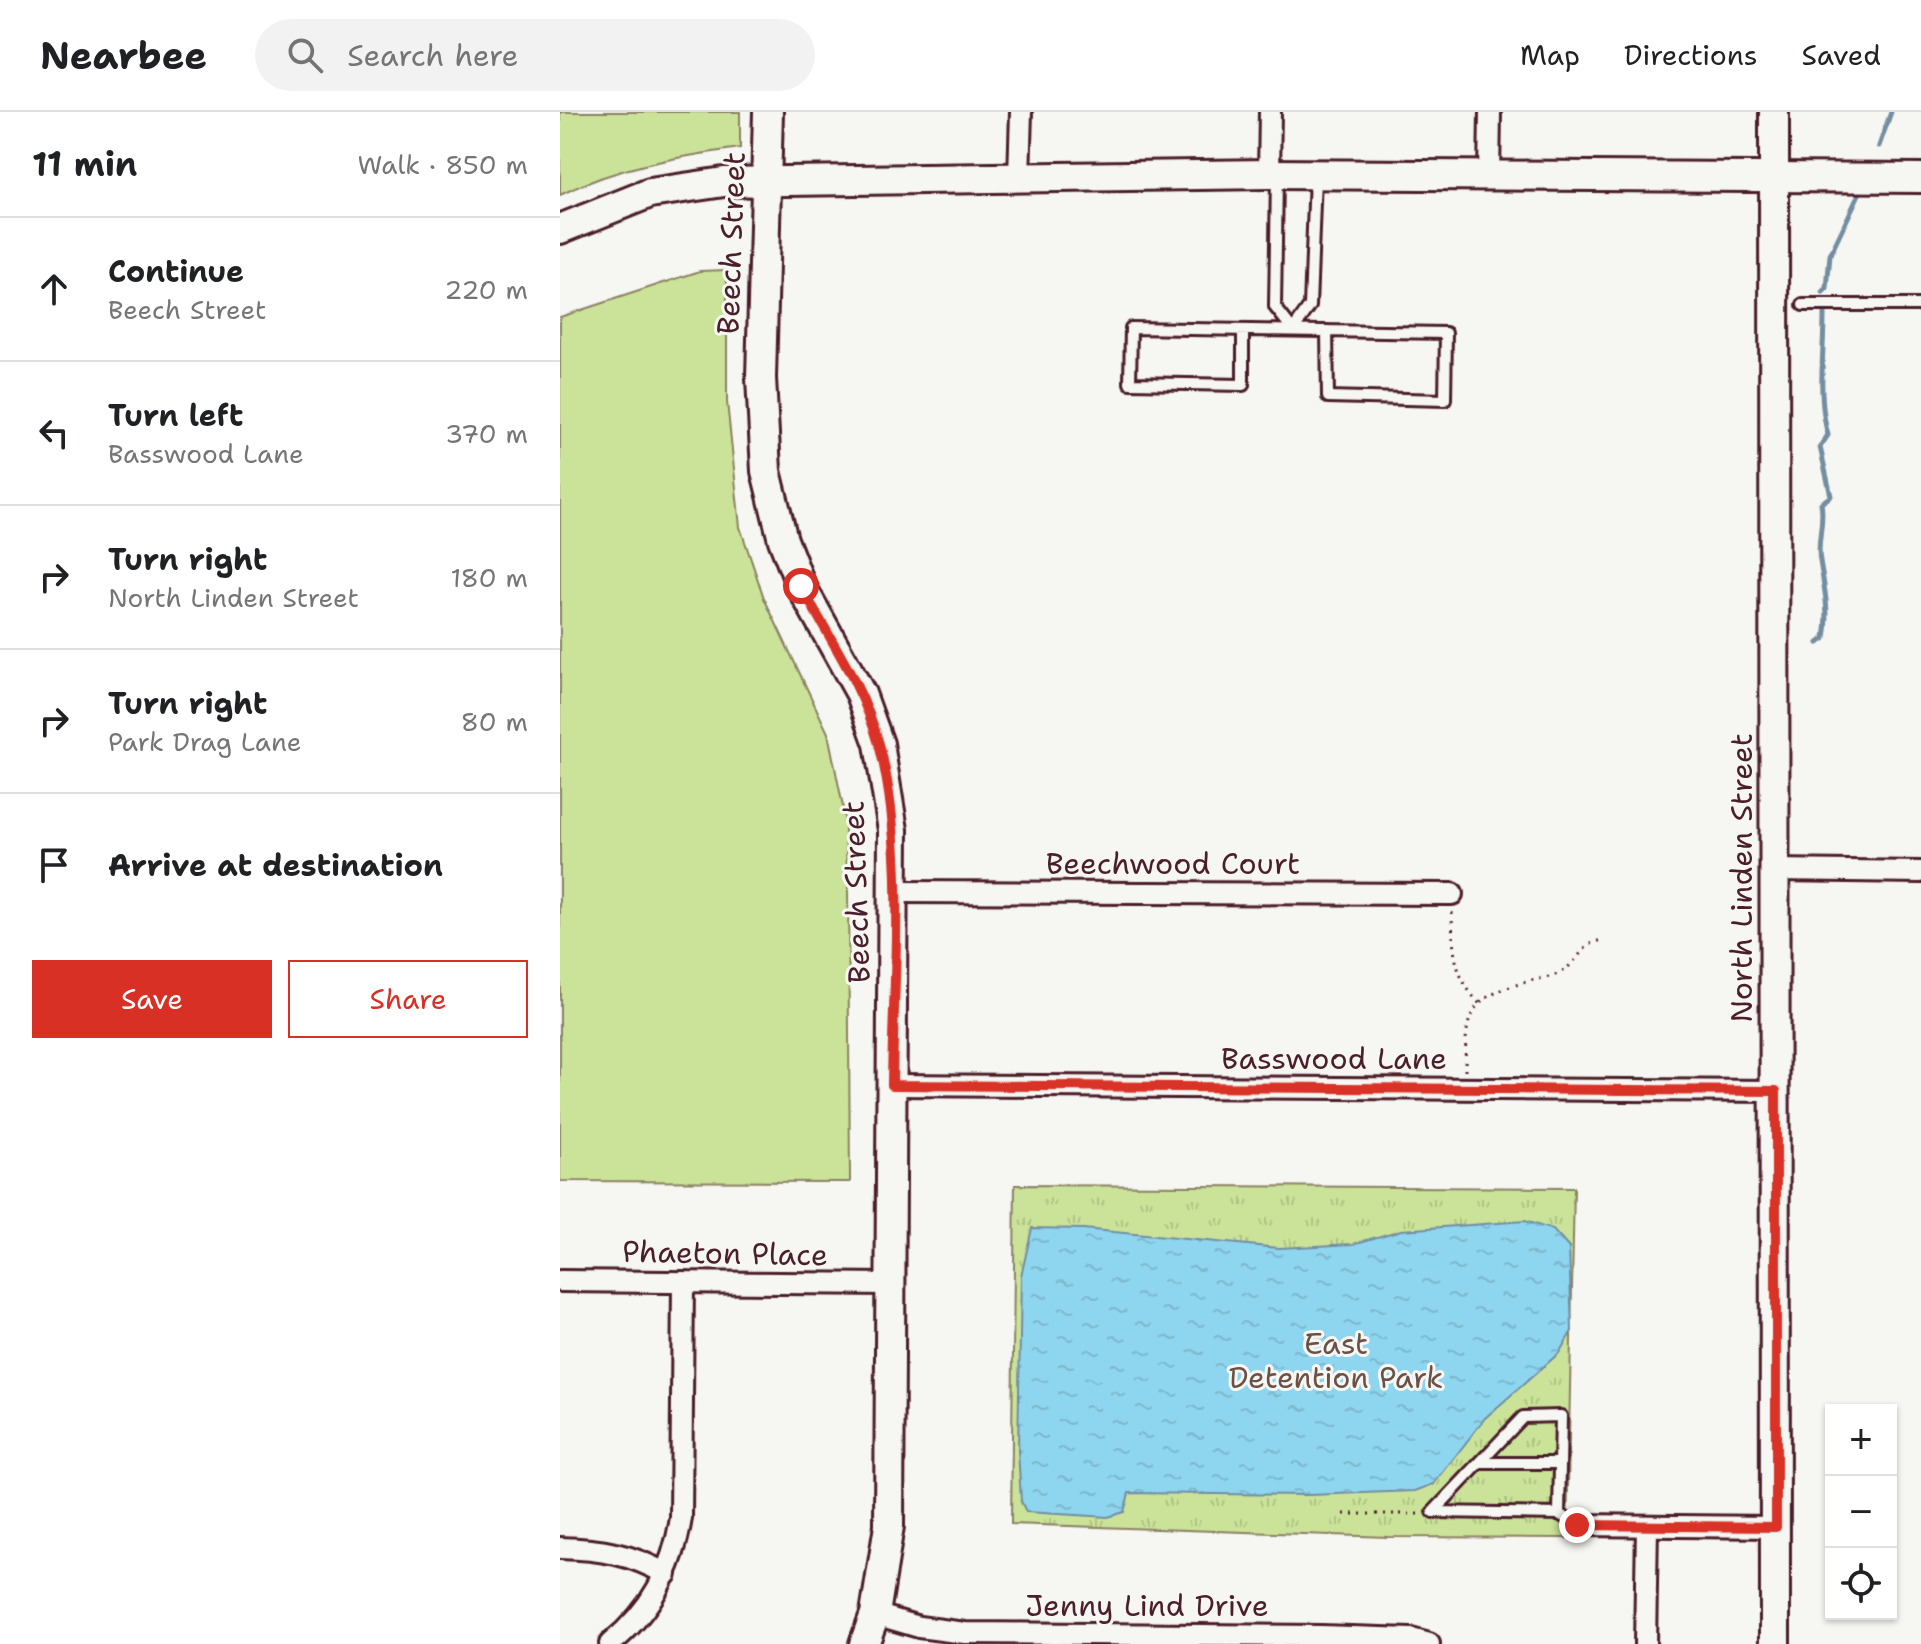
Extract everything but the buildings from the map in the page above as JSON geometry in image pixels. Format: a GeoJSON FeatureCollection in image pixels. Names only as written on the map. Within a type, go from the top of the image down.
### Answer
{"type":"FeatureCollection","features":[{"type":"Feature","properties":{"kind":"street","name":"Beech Street"},"geometry":{"type":"LineString","coordinates":[[768,112],[761,378],[766,471],[783,540],[801,586],[845,662],[879,744],[893,830],[889,1526],[875,1614],[864,1644]]}},
{"type":"Feature","properties":{"kind":"street"},"geometry":{"type":"LineString","coordinates":[[1019,178],[1021,112]]}},
{"type":"Feature","properties":{"kind":"street"},"geometry":{"type":"LineString","coordinates":[[1270,112],[1273,174]]}},
{"type":"Feature","properties":{"kind":"street"},"geometry":{"type":"LineString","coordinates":[[1489,177],[1490,112]]}},
{"type":"Feature","properties":{"kind":"street","name":"North Linden Street"},"geometry":{"type":"LineString","coordinates":[[1774,112],[1775,1644]]}},
{"type":"Feature","properties":{"kind":"street"},"geometry":{"type":"LineString","coordinates":[[560,229],[650,193],[710,183],[1273,174],[1921,178]]}},
{"type":"Feature","properties":{"kind":"street"},"geometry":{"type":"LineString","coordinates":[[1776,870],[1921,872]]}},
{"type":"Feature","properties":{"kind":"street","name":"Beechwood Court"},"geometry":{"type":"LineString","coordinates":[[894,892],[1452,894]]}},
{"type":"Feature","properties":{"kind":"street","name":"Basswood Lane"},"geometry":{"type":"LineString","coordinates":[[892,1085],[1776,1091]]}},
{"type":"Feature","properties":{"kind":"street","name":"Phaeton Place"},"geometry":{"type":"LineString","coordinates":[[560,1281],[890,1284]]}},
{"type":"Feature","properties":{"kind":"street"},"geometry":{"type":"LineString","coordinates":[[610,1644],[644,1614],[677,1547],[681,1518],[683,1282]]}},
{"type":"Feature","properties":{"kind":"street"},"geometry":{"type":"LineString","coordinates":[[1568,1520],[1647,1526],[1776,1527]]}},
{"type":"Feature","properties":{"kind":"street"},"geometry":{"type":"LineString","coordinates":[[1645,1644],[1647,1526]]}},
{"type":"Feature","properties":{"kind":"street"},"geometry":{"type":"LineString","coordinates":[[560,1548],[601,1549],[624,1554],[666,1574]]}},
{"type":"Feature","properties":{"kind":"street","name":"Jenny Lind Drive"},"geometry":{"type":"LineString","coordinates":[[875,1614],[919,1627],[965,1633],[1425,1642]]}},
{"type":"Feature","properties":{"kind":"lane"},"geometry":{"type":"LineString","coordinates":[[1273,174],[1275,307],[1293,330]]}},
{"type":"Feature","properties":{"kind":"lane"},"geometry":{"type":"LineString","coordinates":[[1293,330],[1310,306],[1315,175]]}},
{"type":"Feature","properties":{"kind":"lane"},"geometry":{"type":"LineString","coordinates":[[1803,305],[1921,305]]}},
{"type":"Feature","properties":{"kind":"lane"},"geometry":{"type":"LineString","coordinates":[[1243,330],[1243,385],[1130,383],[1131,328],[1293,330],[1446,333],[1445,400],[1328,397],[1327,331]]}},
{"type":"Feature","properties":{"kind":"lane"},"geometry":{"type":"LineString","coordinates":[[1561,1416],[1560,1463],[1568,1520],[1433,1512],[1523,1417],[1561,1416]]}},
{"type":"Feature","properties":{"kind":"lane"},"geometry":{"type":"LineString","coordinates":[[1480,1463],[1560,1463]]}},
{"type":"Feature","properties":{"kind":"path"},"geometry":{"type":"LineString","coordinates":[[1452,894],[1454,964],[1467,990],[1480,1004]]}},
{"type":"Feature","properties":{"kind":"path"},"geometry":{"type":"LineString","coordinates":[[1464,1089],[1465,1024],[1480,1004],[1507,988],[1563,972],[1591,942],[1604,940]]}},
{"type":"Feature","properties":{"kind":"path"},"geometry":{"type":"LineString","coordinates":[[1344,1514],[1416,1515],[1433,1512]]}},
{"type":"Feature","properties":{"kind":"green space"},"geometry":{"type":"Polygon","coordinates":[[[560,112],[740,112],[740,148],[626,170],[560,195],[560,112]]]}},
{"type":"Feature","properties":{"kind":"green space"},"geometry":{"type":"Polygon","coordinates":[[[727,270],[727,402],[740,527],[764,598],[828,733],[844,812],[848,888],[850,1182],[560,1181],[560,317],[700,271],[727,270]]]}},
{"type":"Feature","properties":{"kind":"green space","name":"East Detention Park"},"geometry":{"type":"Polygon","coordinates":[[[1015,1185],[1574,1188],[1567,1538],[1388,1537],[1011,1524],[1015,1185]]]}},
{"type":"Feature","properties":{"kind":"water","name":"East Detention Park"},"geometry":{"type":"Polygon","coordinates":[[[1525,1221],[1553,1230],[1569,1248],[1572,1331],[1559,1353],[1485,1418],[1434,1484],[1415,1491],[1309,1495],[1129,1493],[1124,1512],[1108,1517],[1026,1512],[1021,1501],[1018,1450],[1021,1276],[1032,1228],[1083,1229],[1279,1248],[1353,1244],[1401,1230],[1525,1221]]]}},
{"type":"Feature","properties":{"kind":"waterway"},"geometry":{"type":"LineString","coordinates":[[1879,146],[1891,112]]}},
{"type":"Feature","properties":{"kind":"waterway"},"geometry":{"type":"LineString","coordinates":[[1823,293],[1827,289],[1830,255],[1860,192]]}},
{"type":"Feature","properties":{"kind":"waterway"},"geometry":{"type":"LineString","coordinates":[[1818,643],[1825,638],[1827,618],[1819,554],[1821,503],[1831,496],[1820,447],[1828,435],[1822,390],[1824,314]]}},
{"type":"Feature","properties":{"kind":"route"},"geometry":{"type":"LineString","coordinates":[[801,586],[861,694],[879,744],[889,795],[894,892],[892,1085],[1776,1091],[1776,1527],[1577,1525]]}}]}
